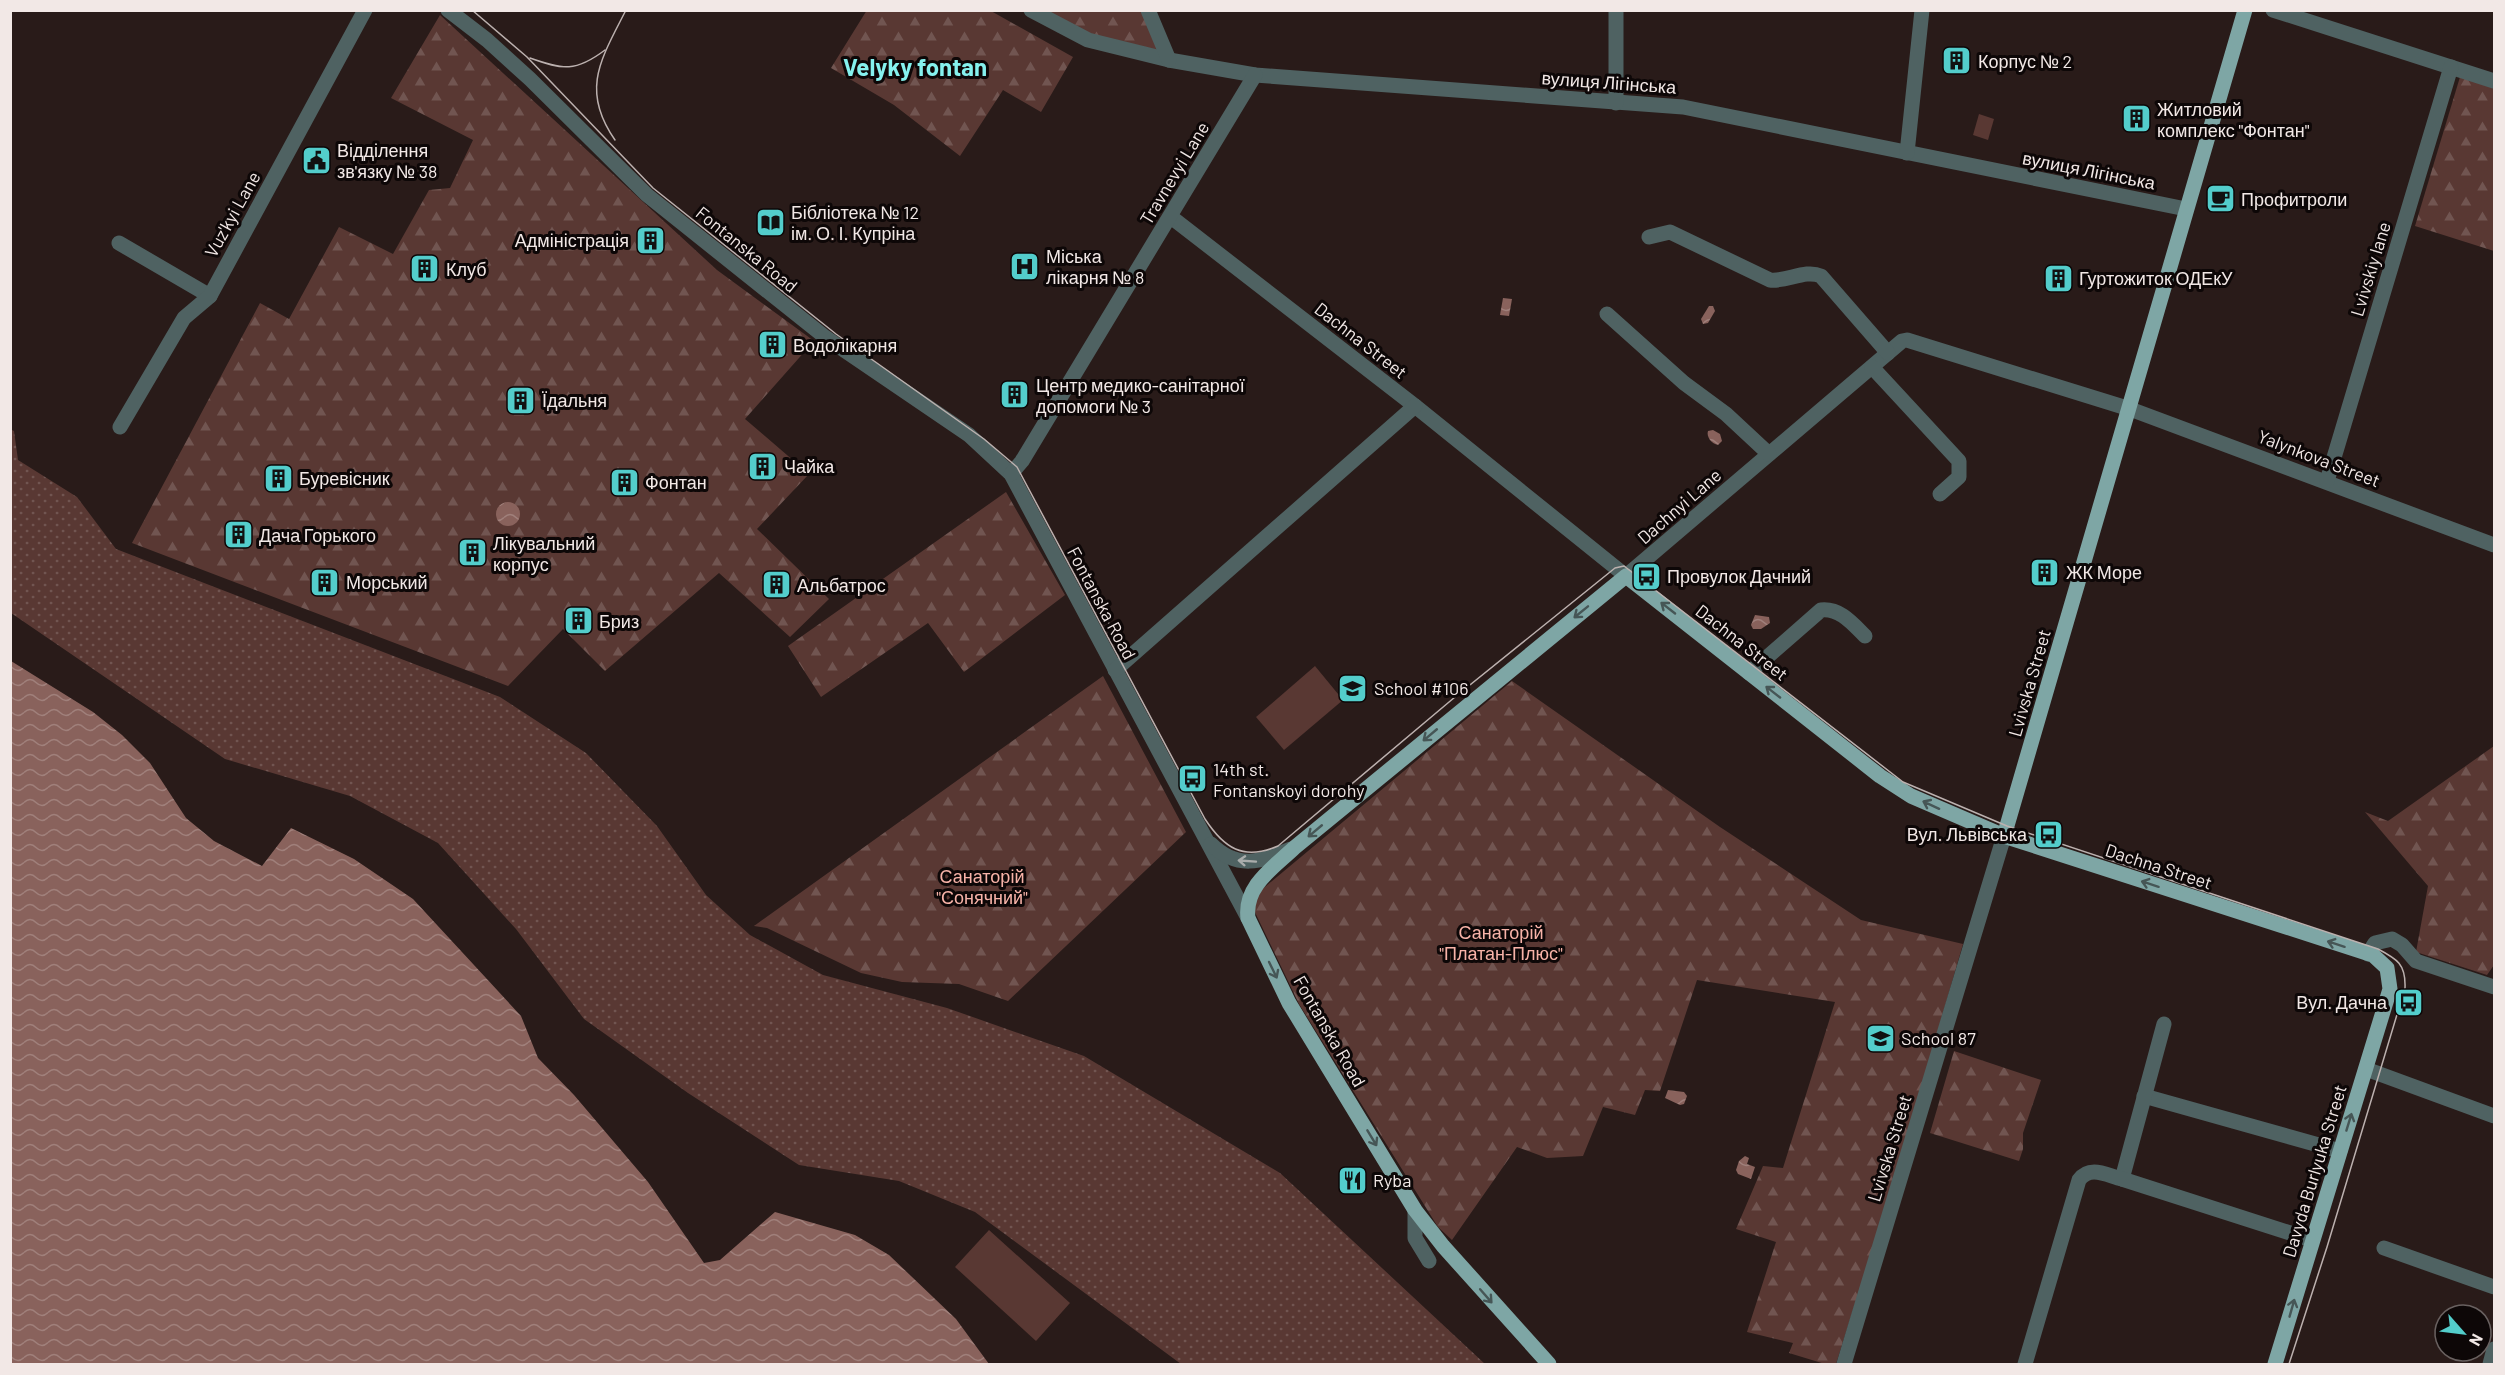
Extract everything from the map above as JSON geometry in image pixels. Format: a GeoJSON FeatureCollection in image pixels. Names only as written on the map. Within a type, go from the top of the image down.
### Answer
{"type":"FeatureCollection","features":[{"type":"Feature","properties":{"kind":"main road","name":"Lvivska Street"},"geometry":{"type":"LineString","coordinates":[[2004,836],[2245,10]]}},
{"type":"Feature","properties":{"kind":"main road","name":"Dachna Street"},"geometry":{"type":"LineString","coordinates":[[1626,576],[1880,776],[1911,796],[2004,836],[2368,954],[2380,960],[2387,968],[2390,989]]}},
{"type":"Feature","properties":{"kind":"main road","name":"Dachnyi Lane"},"geometry":{"type":"LineString","coordinates":[[1248,918],[1248,898],[1253,889],[1294,848],[1626,576]]}},
{"type":"Feature","properties":{"kind":"main road","name":"Fontanska Road"},"geometry":{"type":"LineString","coordinates":[[1248,918],[1289,1003],[1416,1210],[1450,1255],[1549,1365]]}},
{"type":"Feature","properties":{"kind":"main road","name":"Davyda Burlyuka Street"},"geometry":{"type":"LineString","coordinates":[[2276,1365],[2312,1240],[2390,989]]}},
{"type":"Feature","properties":{"kind":"street","name":"Vuz'kyi Lane"},"geometry":{"type":"LineString","coordinates":[[120,427],[184,318],[210,296],[365,10]]}},
{"type":"Feature","properties":{"kind":"street","name":"Fontanska Road"},"geometry":{"type":"LineString","coordinates":[[448,10],[487,40],[530,79],[647,195],[825,337],[969,435],[1011,474],[1248,918]]}},
{"type":"Feature","properties":{"kind":"street","name":"вулиця Лігінська"},"geometry":{"type":"LineString","coordinates":[[1031,10],[1088,40],[1169,60],[1255,75],[1683,107],[2186,209]]}},
{"type":"Feature","properties":{"kind":"street"},"geometry":{"type":"LineString","coordinates":[[1148,10],[1169,60]]}},
{"type":"Feature","properties":{"kind":"street"},"geometry":{"type":"LineString","coordinates":[[1616,10],[1616,103]]}},
{"type":"Feature","properties":{"kind":"street"},"geometry":{"type":"LineString","coordinates":[[1907,153],[1922,10]]}},
{"type":"Feature","properties":{"kind":"street"},"geometry":{"type":"LineString","coordinates":[[2273,10],[2494,81]]}},
{"type":"Feature","properties":{"kind":"street","name":"Lvivskiy lane"},"geometry":{"type":"LineString","coordinates":[[2327,481],[2451,67]]}},
{"type":"Feature","properties":{"kind":"street","name":"Travnevyi Lane"},"geometry":{"type":"LineString","coordinates":[[1011,474],[1022,461],[1255,75]]}},
{"type":"Feature","properties":{"kind":"street","name":"Dachna Street"},"geometry":{"type":"LineString","coordinates":[[1171,217],[1414,406],[1626,576]]}},
{"type":"Feature","properties":{"kind":"street"},"geometry":{"type":"LineString","coordinates":[[1649,237],[1670,232],[1770,280],[1815,274],[1825,281],[1888,353]]}},
{"type":"Feature","properties":{"kind":"street"},"geometry":{"type":"LineString","coordinates":[[119,243],[210,296]]}},
{"type":"Feature","properties":{"kind":"street"},"geometry":{"type":"LineString","coordinates":[[1607,314],[1684,383],[1726,414],[1769,454]]}},
{"type":"Feature","properties":{"kind":"street","name":"Dachnyi Lane"},"geometry":{"type":"LineString","coordinates":[[1626,576],[1902,340],[1911,340],[2130,409]]}},
{"type":"Feature","properties":{"kind":"street"},"geometry":{"type":"LineString","coordinates":[[1872,367],[1959,461],[1959,477],[1940,494]]}},
{"type":"Feature","properties":{"kind":"street"},"geometry":{"type":"LineString","coordinates":[[1115,670],[1414,406]]}},
{"type":"Feature","properties":{"kind":"street","name":"Yalynkova Street"},"geometry":{"type":"LineString","coordinates":[[2130,409],[2494,545]]}},
{"type":"Feature","properties":{"kind":"street"},"geometry":{"type":"LineString","coordinates":[[1749,673],[1821,610],[1832,609],[1844,616],[1865,636]]}},
{"type":"Feature","properties":{"kind":"street","name":"Lvivska Street"},"geometry":{"type":"LineString","coordinates":[[1844,1365],[2004,836]]}},
{"type":"Feature","properties":{"kind":"street","name":"Dachnyi Lane"},"geometry":{"type":"LineString","coordinates":[[1205,838],[1219,852],[1240,861],[1265,861],[1294,848]]}},
{"type":"Feature","properties":{"kind":"street"},"geometry":{"type":"LineString","coordinates":[[2368,954],[2375,943],[2392,939],[2402,945],[2416,961],[2494,987]]}},
{"type":"Feature","properties":{"kind":"street"},"geometry":{"type":"LineString","coordinates":[[2122,1179],[2164,1024]]}},
{"type":"Feature","properties":{"kind":"street"},"geometry":{"type":"LineString","coordinates":[[2366,1069],[2494,1116]]}},
{"type":"Feature","properties":{"kind":"street"},"geometry":{"type":"LineString","coordinates":[[2144,1096],[2340,1151]]}},
{"type":"Feature","properties":{"kind":"street"},"geometry":{"type":"LineString","coordinates":[[2025,1365],[2079,1180],[2087,1172],[2092,1170],[2122,1179],[2312,1240]]}},
{"type":"Feature","properties":{"kind":"street"},"geometry":{"type":"LineString","coordinates":[[1416,1210],[1415,1238],[1429,1262]]}},
{"type":"Feature","properties":{"kind":"street"},"geometry":{"type":"LineString","coordinates":[[2384,1248],[2494,1287]]}},
{"type":"Feature","properties":{"kind":"street"},"geometry":{"type":"LineString","coordinates":[[2490,1365],[2494,1349]]}},
{"type":"Feature","properties":{"kind":"green space"},"geometry":{"type":"Polygon","coordinates":[[[867,10],[991,11],[1073,57],[1041,112],[1003,90],[960,156],[894,105],[831,68],[867,10]]]}},
{"type":"Feature","properties":{"kind":"green space"},"geometry":{"type":"Polygon","coordinates":[[[1037,11],[1146,11],[1169,57],[1088,37],[1037,11]]]}},
{"type":"Feature","properties":{"kind":"green space"},"geometry":{"type":"Polygon","coordinates":[[[440,15],[717,270],[814,341],[745,419],[809,474],[757,529],[829,599],[790,637],[719,573],[605,671],[563,629],[508,686],[132,543],[260,303],[289,319],[339,227],[393,254],[429,190],[450,188],[473,140],[391,98],[440,15]]]}},
{"type":"Feature","properties":{"kind":"green space"},"geometry":{"type":"Polygon","coordinates":[[[2460,77],[2494,88],[2494,251],[2415,226],[2460,77]]]}},
{"type":"Feature","properties":{"kind":"green space"},"geometry":{"type":"Polygon","coordinates":[[[1979,114],[1994,119],[1988,140],[1973,135],[1979,114]]]}},
{"type":"Feature","properties":{"kind":"green space"},"geometry":{"type":"Polygon","coordinates":[[[10,429],[14,431],[18,460],[77,497],[116,549],[500,697],[586,753],[657,826],[706,895],[750,935],[823,975],[947,1008],[1084,1056],[1280,1173],[1485,1364],[1181,1364],[975,1212],[899,1181],[799,1165],[688,1093],[584,1019],[516,929],[438,843],[350,796],[225,759],[11,613],[10,429]]]}},
{"type":"Feature","properties":{"kind":"green space"},"geometry":{"type":"Polygon","coordinates":[[[1006,492],[1065,595],[964,672],[928,623],[821,697],[788,646],[1006,492]]]}},
{"type":"Feature","properties":{"kind":"green space"},"geometry":{"type":"Polygon","coordinates":[[[1315,666],[1343,700],[1284,750],[1256,717],[1315,666]]]}},
{"type":"Feature","properties":{"kind":"green space","name":"Санаторій \"Сонячний\""},"geometry":{"type":"Polygon","coordinates":[[[1103,676],[1186,832],[1008,1001],[959,984],[902,982],[861,973],[767,928],[754,926],[1103,676]]]}},
{"type":"Feature","properties":{"kind":"green space","name":"Санаторій \"Платан-Плюс\""},"geometry":{"type":"Polygon","coordinates":[[[1512,681],[1720,827],[1861,920],[1963,944],[1899,1165],[1836,1364],[1825,1364],[1789,1353],[1793,1343],[1747,1332],[1776,1242],[1736,1229],[1763,1166],[1783,1168],[1835,1002],[1697,980],[1660,1091],[1645,1090],[1635,1115],[1603,1107],[1583,1156],[1547,1158],[1517,1147],[1452,1240],[1438,1227],[1299,1004],[1252,906],[1260,891],[1512,681]]]}},
{"type":"Feature","properties":{"kind":"green space"},"geometry":{"type":"Polygon","coordinates":[[[2494,746],[2494,965],[2487,975],[2416,952],[2428,886],[2365,812],[2388,821],[2494,746]]]}},
{"type":"Feature","properties":{"kind":"green space"},"geometry":{"type":"Polygon","coordinates":[[[1954,1051],[2041,1080],[2023,1133],[2023,1149],[2019,1161],[1930,1133],[1954,1051]]]}},
{"type":"Feature","properties":{"kind":"green space"},"geometry":{"type":"Polygon","coordinates":[[[989,1230],[1070,1303],[1036,1341],[955,1267],[989,1230]]]}},
{"type":"Feature","properties":{"kind":"water"},"geometry":{"type":"Polygon","coordinates":[[[1503,298],[1512,299],[1509,316],[1500,315],[1503,298]]]}},
{"type":"Feature","properties":{"kind":"water"},"geometry":{"type":"Polygon","coordinates":[[[1709,306],[1713,306],[1715,311],[1708,323],[1703,324],[1701,319],[1709,306]]]}},
{"type":"Feature","properties":{"kind":"water"},"geometry":{"type":"Polygon","coordinates":[[[1713,430],[1720,434],[1722,441],[1718,445],[1708,436],[1708,431],[1713,430]]]}},
{"type":"Feature","properties":{"kind":"water"},"geometry":{"type":"Polygon","coordinates":[[[508,502],[513,503],[519,509],[519,519],[513,525],[508,526],[503,525],[497,519],[496,514],[497,509],[503,503],[508,502]]]}},
{"type":"Feature","properties":{"kind":"water"},"geometry":{"type":"Polygon","coordinates":[[[1755,615],[1769,617],[1770,623],[1761,629],[1753,629],[1751,625],[1755,615]]]}},
{"type":"Feature","properties":{"kind":"water"},"geometry":{"type":"Polygon","coordinates":[[[11,661],[93,712],[122,735],[150,763],[186,818],[214,841],[262,866],[291,828],[354,859],[413,899],[521,1016],[538,1058],[574,1095],[648,1182],[704,1263],[720,1260],[775,1212],[855,1235],[889,1255],[956,1319],[989,1364],[11,1364],[11,661]]]}},
{"type":"Feature","properties":{"kind":"water"},"geometry":{"type":"Polygon","coordinates":[[[1668,1090],[1684,1092],[1687,1096],[1684,1104],[1680,1105],[1665,1098],[1668,1090]]]}},
{"type":"Feature","properties":{"kind":"water"},"geometry":{"type":"Polygon","coordinates":[[[1745,1156],[1749,1158],[1747,1164],[1755,1167],[1751,1179],[1738,1174],[1736,1170],[1739,1161],[1745,1156]]]}},
{"type":"Feature","properties":{"kind":"tram line"},"geometry":{"type":"LineString","coordinates":[[472,10],[527,57],[653,188],[836,334],[984,439],[1017,467],[1205,819],[1220,838],[1236,849],[1254,852],[1278,846],[1455,697],[1615,568],[1624,566],[1903,782],[2007,826],[2378,949],[2395,959],[2404,973],[2405,988],[2327,1247],[2289,1364]]}},
{"type":"Feature","properties":{"kind":"tram line"},"geometry":{"type":"LineString","coordinates":[[615,140],[604,122],[598,105],[598,75],[602,59],[626,10]]}},
{"type":"Feature","properties":{"kind":"tram line"},"geometry":{"type":"LineString","coordinates":[[530,58],[552,65],[569,67],[586,62],[605,50]]}},
{"type":"Feature","properties":{"kind":"tram line"},"geometry":{"type":"LineString","coordinates":[[1105,616],[1125,653]]}},
{"type":"Feature","properties":{"kind":"place","name":"Корпус № 2"},"geometry":{"type":"Point","coordinates":[1957,61]}},
{"type":"Feature","properties":{"kind":"place","name":"Житловий комплекс \"Фонтан\""},"geometry":{"type":"Point","coordinates":[2136,119]}},
{"type":"Feature","properties":{"kind":"place","name":"Відділення зв'язку № 38"},"geometry":{"type":"Point","coordinates":[316,160]}},
{"type":"Feature","properties":{"kind":"place","name":"Профитроли"},"geometry":{"type":"Point","coordinates":[2220,199]}},
{"type":"Feature","properties":{"kind":"place","name":"Бібліотека № 12 ім. О. І. Купріна"},"geometry":{"type":"Point","coordinates":[770,222]}},
{"type":"Feature","properties":{"kind":"place","name":"Адміністрація"},"geometry":{"type":"Point","coordinates":[650,240]}},
{"type":"Feature","properties":{"kind":"place","name":"Міська лікарня № 8"},"geometry":{"type":"Point","coordinates":[1025,266]}},
{"type":"Feature","properties":{"kind":"place","name":"Клуб"},"geometry":{"type":"Point","coordinates":[425,269]}},
{"type":"Feature","properties":{"kind":"place","name":"Гуртожиток ОДЕкУ"},"geometry":{"type":"Point","coordinates":[2058,278]}},
{"type":"Feature","properties":{"kind":"place","name":"Водолікарня"},"geometry":{"type":"Point","coordinates":[772,345]}},
{"type":"Feature","properties":{"kind":"place","name":"Центр медико-санітарної допомоги № 3"},"geometry":{"type":"Point","coordinates":[1015,395]}},
{"type":"Feature","properties":{"kind":"place","name":"Їдальня"},"geometry":{"type":"Point","coordinates":[521,400]}},
{"type":"Feature","properties":{"kind":"place","name":"Чайка"},"geometry":{"type":"Point","coordinates":[763,466]}},
{"type":"Feature","properties":{"kind":"place","name":"Буревісник"},"geometry":{"type":"Point","coordinates":[278,478]}},
{"type":"Feature","properties":{"kind":"place","name":"Фонтан"},"geometry":{"type":"Point","coordinates":[624,482]}},
{"type":"Feature","properties":{"kind":"place","name":"Дача Горького"},"geometry":{"type":"Point","coordinates":[238,535]}},
{"type":"Feature","properties":{"kind":"place","name":"Лікувальний корпус"},"geometry":{"type":"Point","coordinates":[472,553]}},
{"type":"Feature","properties":{"kind":"place","name":"ЖК Море"},"geometry":{"type":"Point","coordinates":[2045,572]}},
{"type":"Feature","properties":{"kind":"place","name":"Провулок Дачний"},"geometry":{"type":"Point","coordinates":[1646,576]}},
{"type":"Feature","properties":{"kind":"place","name":"Морський"},"geometry":{"type":"Point","coordinates":[325,582]}},
{"type":"Feature","properties":{"kind":"place","name":"Альбатрос"},"geometry":{"type":"Point","coordinates":[776,585]}},
{"type":"Feature","properties":{"kind":"place","name":"Бриз"},"geometry":{"type":"Point","coordinates":[578,621]}},
{"type":"Feature","properties":{"kind":"place","name":"School #106"},"geometry":{"type":"Point","coordinates":[1353,688]}},
{"type":"Feature","properties":{"kind":"place","name":"14th st. Fontanskoyi dorohy"},"geometry":{"type":"Point","coordinates":[1192,779]}},
{"type":"Feature","properties":{"kind":"place","name":"Вул. Львівська"},"geometry":{"type":"Point","coordinates":[2048,834]}},
{"type":"Feature","properties":{"kind":"place","name":"Вул. Дачна"},"geometry":{"type":"Point","coordinates":[2408,1002]}},
{"type":"Feature","properties":{"kind":"place","name":"School 87"},"geometry":{"type":"Point","coordinates":[1880,1038]}},
{"type":"Feature","properties":{"kind":"place","name":"Ryba"},"geometry":{"type":"Point","coordinates":[1352,1180]}},
{"type":"Feature","properties":{"kind":"district","name":"Velyky fontan"},"geometry":{"type":"Point","coordinates":[915,66]}}]}
